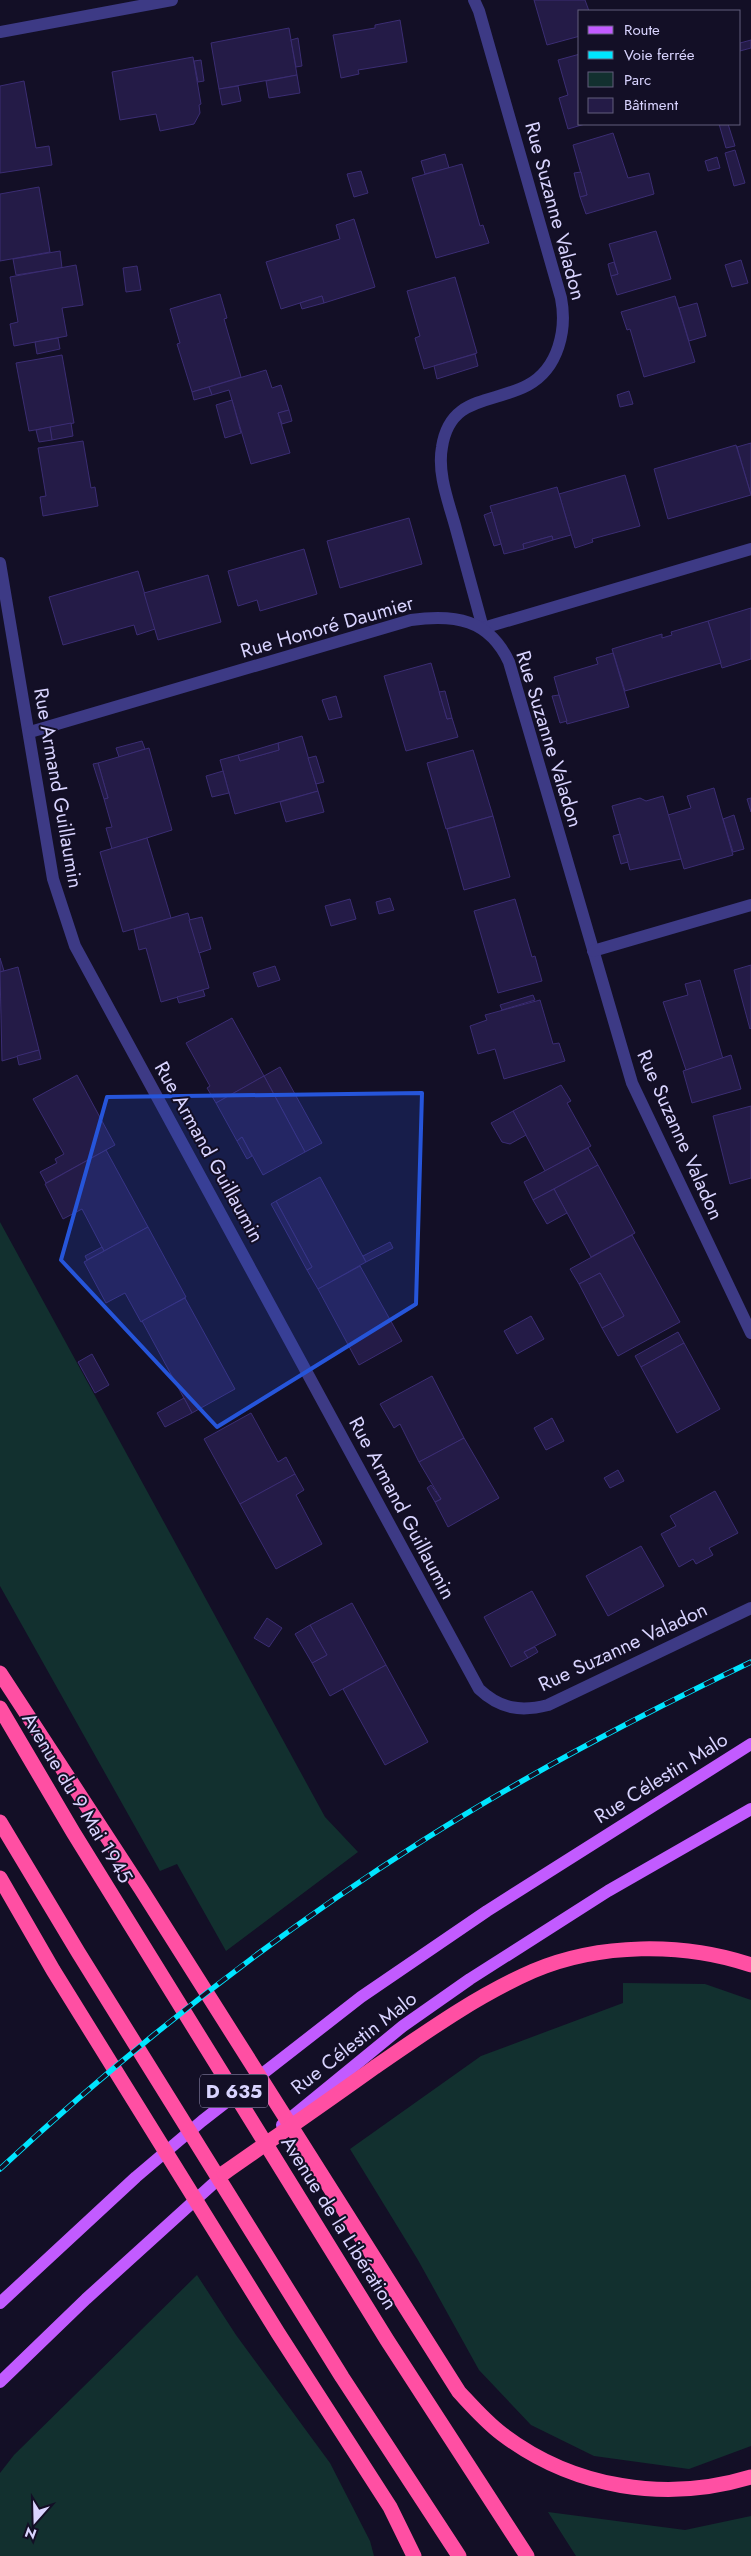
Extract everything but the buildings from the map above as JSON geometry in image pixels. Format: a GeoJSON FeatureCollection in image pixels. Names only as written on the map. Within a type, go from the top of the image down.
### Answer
{"type":"FeatureCollection","features":[{"type":"Feature","properties":{"kind":"highway"},"geometry":{"type":"LineString","coordinates":[[0,1673],[141,1889],[459,2392],[485,2420],[521,2448],[542,2460],[586,2478],[635,2488],[683,2490],[726,2484],[751,2477]]}},
{"type":"Feature","properties":{"kind":"highway","name":"Avenue du 9 Mai 1945"},"geometry":{"type":"LineString","coordinates":[[0,1708],[120,1909]]}},
{"type":"Feature","properties":{"kind":"highway","name":"D 635"},"geometry":{"type":"LineString","coordinates":[[0,1822],[78,1952],[342,2377],[459,2556]]}},
{"type":"Feature","properties":{"kind":"highway"},"geometry":{"type":"LineString","coordinates":[[0,1878],[53,1970],[278,2333],[390,2507],[414,2556]]}},
{"type":"Feature","properties":{"kind":"highway","name":"Avenue de la Libération"},"geometry":{"type":"LineString","coordinates":[[120,1909],[418,2389],[527,2556]]}},
{"type":"Feature","properties":{"kind":"highway"},"geometry":{"type":"LineString","coordinates":[[224,2173],[448,2016],[534,1971],[582,1957],[660,1949],[712,1954],[751,1965]]}},
{"type":"Feature","properties":{"kind":"main road","name":"Rue Célestin Malo"},"geometry":{"type":"LineString","coordinates":[[0,2303],[136,2177],[202,2122],[361,1997],[495,1906],[751,1744]]}},
{"type":"Feature","properties":{"kind":"main road","name":"Rue Célestin Malo"},"geometry":{"type":"LineString","coordinates":[[0,2382],[86,2299],[224,2173],[381,2044],[470,1979],[600,1896],[723,1823],[751,1809]]}},
{"type":"Feature","properties":{"kind":"street"},"geometry":{"type":"LineString","coordinates":[[0,32],[172,0]]}},
{"type":"Feature","properties":{"kind":"street","name":"Rue Suzanne Valadon"},"geometry":{"type":"LineString","coordinates":[[474,0],[479,11],[561,298],[564,326],[555,354],[539,377],[528,384],[472,403],[462,409],[453,419],[442,445],[440,458],[444,486],[483,628],[497,641],[509,662],[594,951],[624,1062],[639,1102],[751,1333]]}},
{"type":"Feature","properties":{"kind":"street"},"geometry":{"type":"LineString","coordinates":[[483,628],[751,550]]}},
{"type":"Feature","properties":{"kind":"street","name":"Rue Armand Guillaumin"},"geometry":{"type":"LineString","coordinates":[[0,563],[30,732],[53,879],[75,946],[472,1678],[488,1697],[509,1708]]}},
{"type":"Feature","properties":{"kind":"street","name":"Rue Honoré Daumier"},"geometry":{"type":"LineString","coordinates":[[30,732],[411,620],[446,617],[483,628]]}},
{"type":"Feature","properties":{"kind":"street"},"geometry":{"type":"LineString","coordinates":[[594,951],[751,905]]}},
{"type":"Feature","properties":{"kind":"street","name":"Rue Suzanne Valadon"},"geometry":{"type":"LineString","coordinates":[[509,1708],[534,1709],[562,1700],[751,1608]]}},
{"type":"Feature","properties":{"kind":"highlighted area"},"geometry":{"type":"Polygon","coordinates":[[[422,1093],[416,1304],[217,1427],[61,1260],[107,1097],[422,1093]]]}},
{"type":"Feature","properties":{"kind":"green space"},"geometry":{"type":"Polygon","coordinates":[[[0,1222],[325,1817],[358,1852],[226,1951],[177,1864],[160,1871],[0,1586],[0,1222]]]}},
{"type":"Feature","properties":{"kind":"green space"},"geometry":{"type":"Polygon","coordinates":[[[623,1983],[705,1984],[751,2000],[751,2446],[689,2469],[594,2456],[531,2425],[479,2370],[418,2260],[350,2149],[481,2056],[623,2003],[623,1983]]]}},
{"type":"Feature","properties":{"kind":"green space"},"geometry":{"type":"Polygon","coordinates":[[[197,2275],[236,2335],[330,2463],[370,2541],[374,2556],[0,2556],[0,2473],[14,2455],[197,2275]]]}},
{"type":"Feature","properties":{"kind":"green space"},"geometry":{"type":"Polygon","coordinates":[[[548,2512],[685,2530],[751,2516],[751,2556],[576,2556],[548,2512]]]}},
{"type":"Feature","properties":{"kind":"railway"},"geometry":{"type":"LineString","coordinates":[[0,2169],[151,2037],[257,1955],[366,1878],[502,1792],[667,1703],[751,1662]]}}]}
